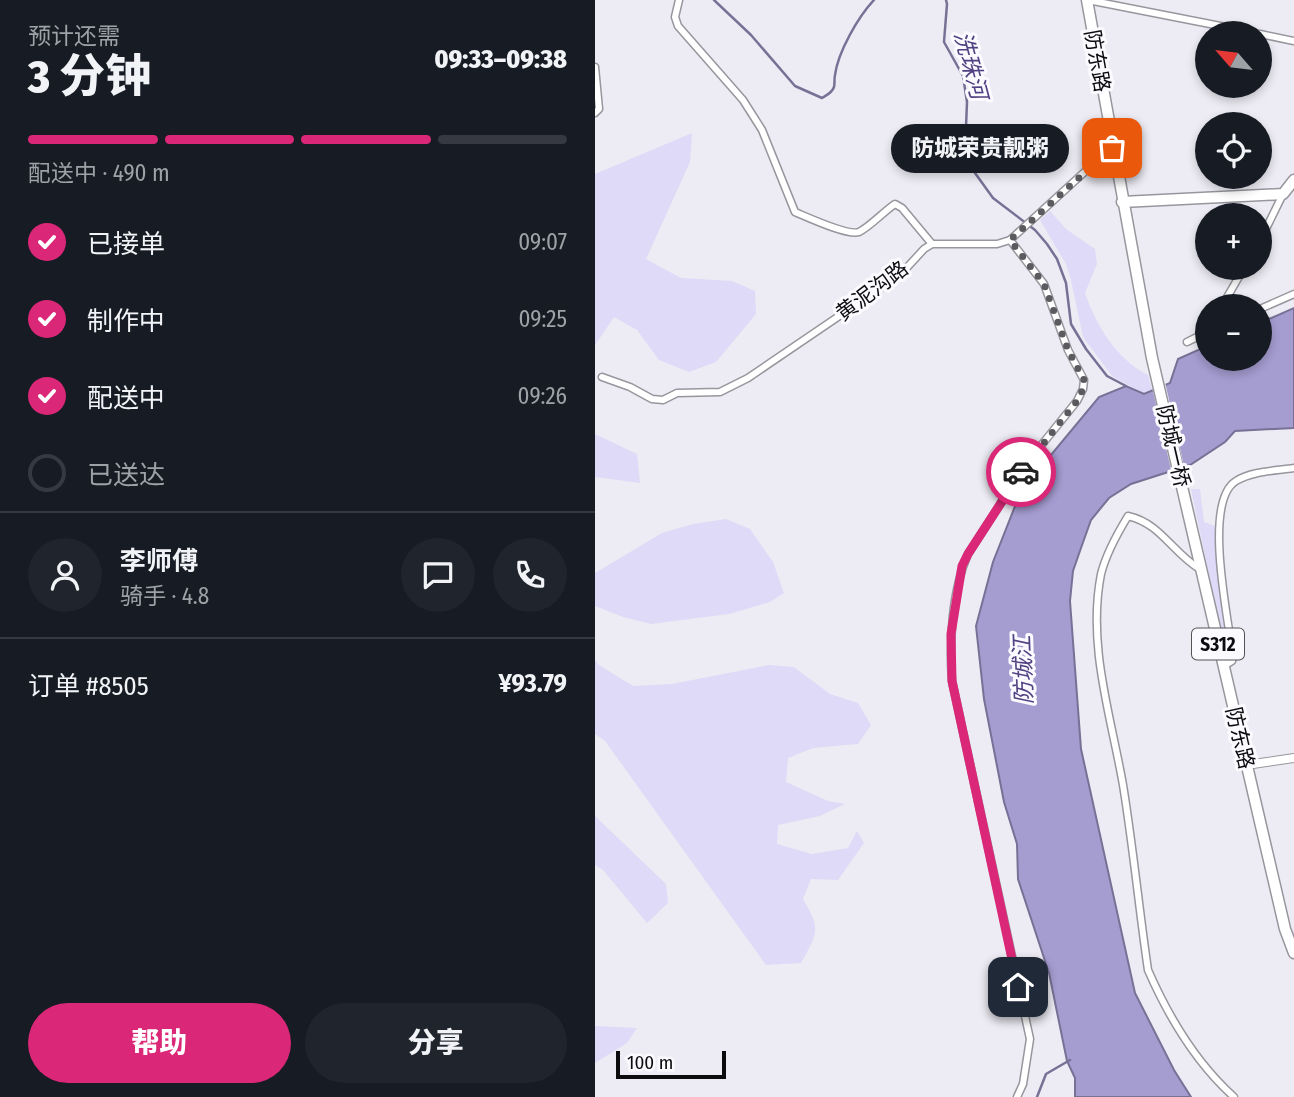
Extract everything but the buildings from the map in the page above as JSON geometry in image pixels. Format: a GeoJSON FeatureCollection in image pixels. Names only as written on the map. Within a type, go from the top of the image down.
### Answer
{"type":"FeatureCollection","features":[{"type":"Feature","properties":{"kind":"main road","name":"防东路"},"geometry":{"type":"LineString","coordinates":[[1088,0],[1112,148],[1155,369]]}},
{"type":"Feature","properties":{"kind":"main road"},"geometry":{"type":"LineString","coordinates":[[1122,202],[1283,194],[1294,180]]}},
{"type":"Feature","properties":{"kind":"main road","name":"防城一桥"},"geometry":{"type":"LineString","coordinates":[[1155,369],[1191,522]]}},
{"type":"Feature","properties":{"kind":"main road","name":"防东路"},"geometry":{"type":"LineString","coordinates":[[1191,522],[1285,929],[1294,953]]}},
{"type":"Feature","properties":{"kind":"street"},"geometry":{"type":"LineString","coordinates":[[679,0],[675,17],[678,26],[743,100],[762,130],[795,212],[826,223],[838,231],[862,231],[895,204],[902,208],[932,244],[997,244],[1010,240],[1112,148]]}},
{"type":"Feature","properties":{"kind":"street"},"geometry":{"type":"LineString","coordinates":[[1088,0],[1195,21]]}},
{"type":"Feature","properties":{"kind":"street"},"geometry":{"type":"LineString","coordinates":[[1272,37],[1294,41]]}},
{"type":"Feature","properties":{"kind":"street"},"geometry":{"type":"LineString","coordinates":[[595,67],[599,109],[595,113]]}},
{"type":"Feature","properties":{"kind":"street"},"geometry":{"type":"LineString","coordinates":[[1272,216],[1283,194]]}},
{"type":"Feature","properties":{"kind":"street"},"geometry":{"type":"LineString","coordinates":[[1010,240],[1044,284],[1068,350],[1084,380],[1077,401],[1027,463],[968,554],[962,566],[951,634],[952,681],[1030,1039],[1023,1084],[1017,1097]]}},
{"type":"Feature","properties":{"kind":"street","name":"黄泥沟路"},"geometry":{"type":"LineString","coordinates":[[602,377],[631,387],[652,399],[663,400],[677,393],[720,392],[748,378],[901,274],[932,244]]}},
{"type":"Feature","properties":{"kind":"street"},"geometry":{"type":"LineString","coordinates":[[1272,304],[1294,294]]}},
{"type":"Feature","properties":{"kind":"street"},"geometry":{"type":"LineString","coordinates":[[1187,342],[1195,338]]}},
{"type":"Feature","properties":{"kind":"street"},"geometry":{"type":"LineString","coordinates":[[1224,666],[1232,661],[1233,657],[1218,548],[1219,524],[1227,492],[1234,482],[1253,474],[1294,468]]}},
{"type":"Feature","properties":{"kind":"street"},"geometry":{"type":"LineString","coordinates":[[1201,570],[1184,560],[1147,522],[1128,516],[1113,542],[1101,574],[1096,620],[1097,645],[1123,787],[1148,970],[1160,997],[1199,1061],[1234,1097]]}},
{"type":"Feature","properties":{"kind":"street"},"geometry":{"type":"LineString","coordinates":[[1247,765],[1294,758]]}},
{"type":"Feature","properties":{"kind":"shaded area"},"geometry":{"type":"Polygon","coordinates":[[[692,133],[690,162],[646,259],[681,278],[732,281],[755,291],[756,314],[716,362],[689,372],[659,360],[637,330],[614,317],[595,345],[595,174],[692,133]]]}},
{"type":"Feature","properties":{"kind":"shaded area"},"geometry":{"type":"Polygon","coordinates":[[[1050,211],[1066,229],[1095,249],[1097,264],[1085,293],[1101,329],[1126,360],[1148,375],[1152,390],[1144,394],[1112,376],[1083,337],[1066,264],[1040,220],[1050,211]]]}},
{"type":"Feature","properties":{"kind":"shaded area"},"geometry":{"type":"Polygon","coordinates":[[[595,434],[637,454],[640,483],[595,477],[595,434]]]}},
{"type":"Feature","properties":{"kind":"shaded area"},"geometry":{"type":"Polygon","coordinates":[[[1191,489],[1200,489],[1204,522],[1215,526],[1215,550],[1225,636],[1222,636],[1191,489]]]}},
{"type":"Feature","properties":{"kind":"shaded area"},"geometry":{"type":"Polygon","coordinates":[[[726,519],[750,529],[773,562],[784,593],[770,602],[729,614],[651,624],[595,606],[595,573],[662,533],[693,524],[726,519]]]}},
{"type":"Feature","properties":{"kind":"shaded area"},"geometry":{"type":"Polygon","coordinates":[[[595,660],[633,686],[672,684],[769,665],[794,667],[830,694],[858,703],[871,725],[858,744],[813,748],[788,758],[786,782],[828,801],[845,804],[820,816],[778,825],[777,844],[812,854],[848,848],[857,831],[864,843],[838,880],[811,879],[803,899],[813,918],[815,931],[801,963],[766,965],[605,741],[595,734],[595,660]]]}},
{"type":"Feature","properties":{"kind":"shaded area"},"geometry":{"type":"Polygon","coordinates":[[[595,816],[666,884],[668,903],[647,923],[603,870],[595,865],[595,816]]]}},
{"type":"Feature","properties":{"kind":"shaded area"},"geometry":{"type":"Polygon","coordinates":[[[595,1026],[637,1028],[627,1043],[595,1063],[595,1026]]]}},
{"type":"Feature","properties":{"kind":"water","name":"防城江"},"geometry":{"type":"Polygon","coordinates":[[[1294,308],[1294,428],[1235,431],[1225,442],[1190,465],[1131,484],[1109,498],[1091,520],[1073,571],[1070,601],[1081,749],[1135,993],[1174,1070],[1191,1097],[1075,1097],[1075,1078],[1067,1061],[1049,973],[1018,879],[1017,844],[1004,802],[984,699],[976,626],[993,562],[1021,491],[1099,397],[1126,386],[1144,394],[1170,383],[1178,359],[1195,351],[1195,371],[1272,371],[1272,318],[1294,308]]]}},
{"type":"Feature","properties":{"kind":"pier"},"geometry":{"type":"Polygon","coordinates":[[[1165,382],[1185,470],[1172,474],[1152,387],[1165,382]]]}},
{"type":"Feature","properties":{"kind":"waterway","name":"洗珠河"},"geometry":{"type":"LineString","coordinates":[[714,0],[751,35],[795,86],[822,98],[833,89],[844,46],[855,25],[874,0]]}},
{"type":"Feature","properties":{"kind":"waterway","name":"洗珠河"},"geometry":{"type":"LineString","coordinates":[[946,0],[944,42],[963,76],[967,102],[966,127],[975,173],[993,198],[1035,230],[1047,244],[1057,259],[1066,283],[1071,324],[1107,376],[1126,386]]}},
{"type":"Feature","properties":{"kind":"waterway"},"geometry":{"type":"LineString","coordinates":[[1037,1097],[1046,1074],[1070,1060]]}},
{"type":"Feature","properties":{"kind":"way so far"},"geometry":{"type":"LineString","coordinates":[[1021,472],[1077,401],[1084,380],[1068,350],[1044,284],[1010,240],[1112,148]]}},
{"type":"Feature","properties":{"kind":"place","name":"防城荣贵靓粥"},"geometry":{"type":"Point","coordinates":[1112,148]}},
{"type":"Feature","properties":{"kind":"route"},"geometry":{"type":"LineString","coordinates":[[1018,987],[956,701],[950,652],[962,566],[1021,472]]}}]}
